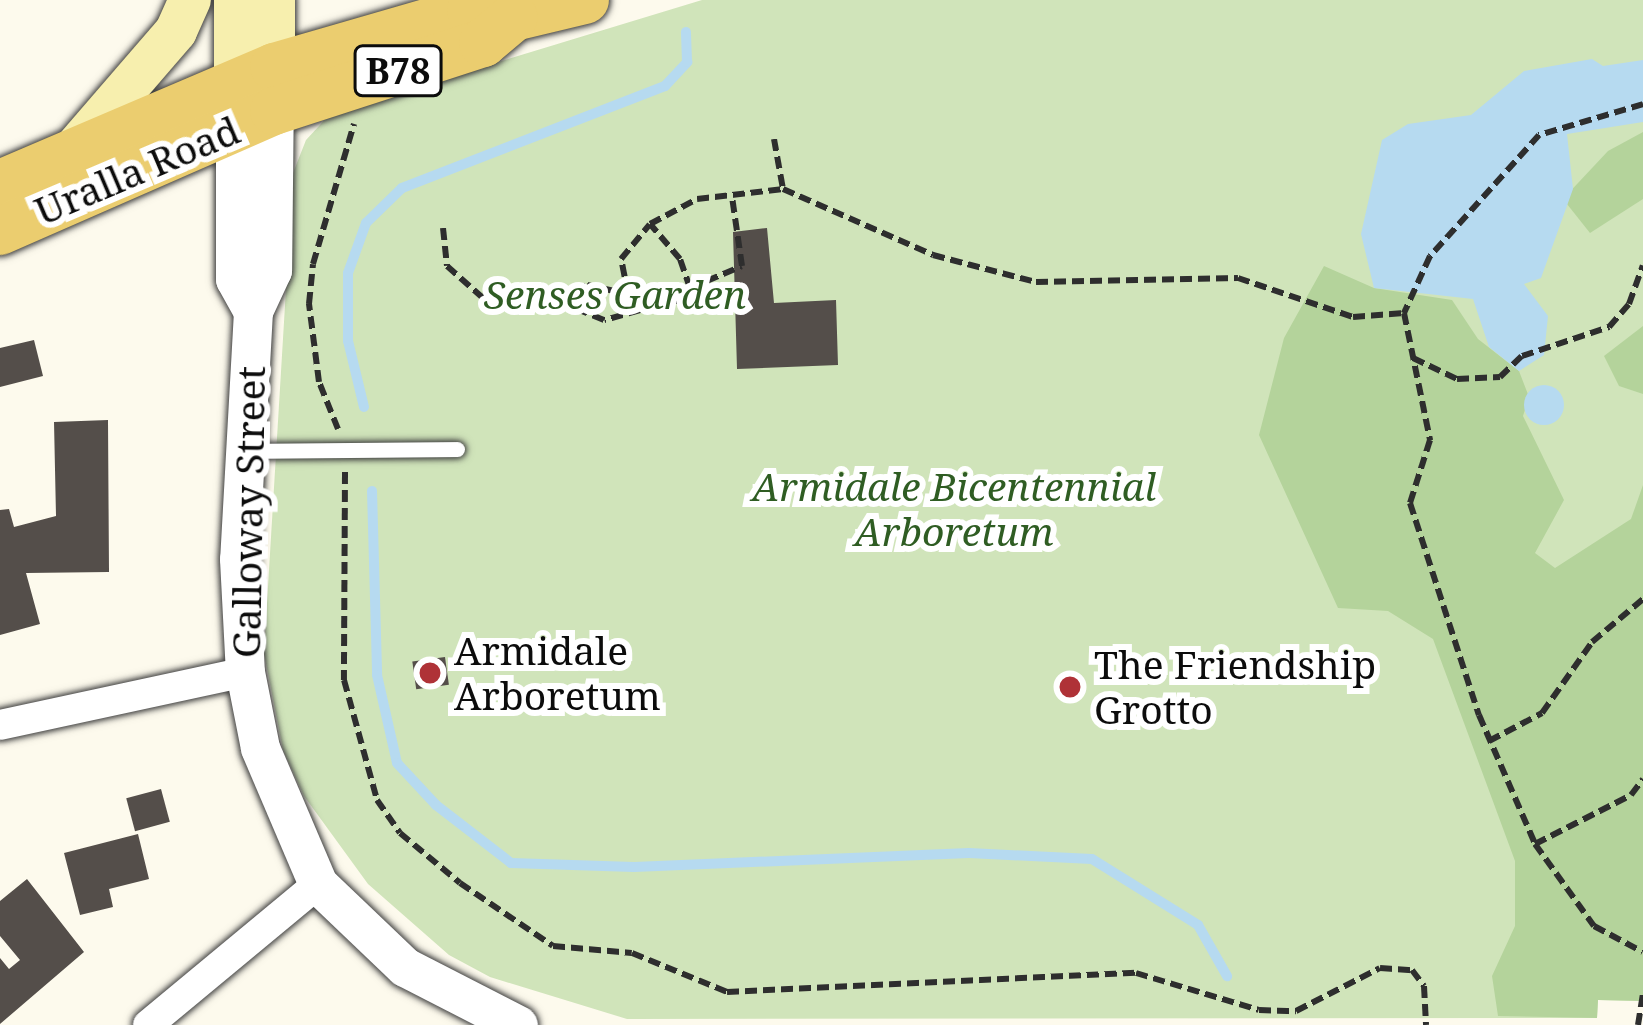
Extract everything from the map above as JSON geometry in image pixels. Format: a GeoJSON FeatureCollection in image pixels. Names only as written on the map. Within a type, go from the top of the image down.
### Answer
{"type":"FeatureCollection","features":[{"type":"Feature","properties":{"kind":"main road"},"geometry":{"type":"LineString","coordinates":[[76,147],[176,31],[190,0]]}},
{"type":"Feature","properties":{"kind":"main road"},"geometry":{"type":"LineString","coordinates":[[235,0],[255,97]]}},
{"type":"Feature","properties":{"kind":"main road"},"geometry":{"type":"LineString","coordinates":[[255,97],[274,0]]}},
{"type":"Feature","properties":{"kind":"main road","name":"B78"},"geometry":{"type":"LineString","coordinates":[[255,97],[483,43],[514,17],[585,0]]}},
{"type":"Feature","properties":{"kind":"main road","name":"Uralla Road"},"geometry":{"type":"LineString","coordinates":[[0,184],[76,147],[255,97]]}},
{"type":"Feature","properties":{"kind":"main road","name":"Uralla Road"},"geometry":{"type":"LineString","coordinates":[[0,231],[255,97]]}},
{"type":"Feature","properties":{"kind":"street","name":"Galloway Street"},"geometry":{"type":"LineString","coordinates":[[255,97],[272,270],[253,311],[243,451],[244,672],[278,804],[318,884],[405,968],[518,1025]]}},
{"type":"Feature","properties":{"kind":"street"},"geometry":{"type":"LineString","coordinates":[[0,725],[244,672]]}},
{"type":"Feature","properties":{"kind":"street"},"geometry":{"type":"LineString","coordinates":[[148,1025],[318,884]]}},
{"type":"Feature","properties":{"kind":"lane"},"geometry":{"type":"LineString","coordinates":[[243,451],[458,449]]}},
{"type":"Feature","properties":{"kind":"path"},"geometry":{"type":"LineString","coordinates":[[1643,104],[1539,134],[1430,256],[1404,313],[1430,440],[1410,503],[1489,741],[1534,844],[1594,926],[1643,952]]}},
{"type":"Feature","properties":{"kind":"path"},"geometry":{"type":"LineString","coordinates":[[351,105],[348,163],[326,211],[309,304],[319,382],[341,450],[344,680],[377,800],[400,832],[460,883],[553,946],[632,952],[727,992],[1136,973],[1259,1010],[1296,1011],[1380,968],[1412,970],[1424,986],[1426,1025]]}},
{"type":"Feature","properties":{"kind":"path"},"geometry":{"type":"LineString","coordinates":[[774,139],[784,189]]}},
{"type":"Feature","properties":{"kind":"path"},"geometry":{"type":"LineString","coordinates":[[640,310],[628,294],[621,259],[650,224],[697,199],[784,189],[933,255],[1036,282],[1238,278],[1353,317],[1404,313]]}},
{"type":"Feature","properties":{"kind":"path"},"geometry":{"type":"LineString","coordinates":[[628,294],[586,285],[577,293],[582,311],[604,320],[681,299],[690,288],[742,266],[732,196]]}},
{"type":"Feature","properties":{"kind":"path"},"geometry":{"type":"LineString","coordinates":[[650,224],[680,259],[690,288]]}},
{"type":"Feature","properties":{"kind":"path"},"geometry":{"type":"LineString","coordinates":[[443,228],[447,266],[500,313]]}},
{"type":"Feature","properties":{"kind":"path"},"geometry":{"type":"LineString","coordinates":[[1413,358],[1457,379],[1500,377],[1522,356],[1609,327],[1629,304],[1643,266]]}},
{"type":"Feature","properties":{"kind":"path"},"geometry":{"type":"LineString","coordinates":[[1489,741],[1542,713],[1592,642],[1643,599]]}},
{"type":"Feature","properties":{"kind":"path"},"geometry":{"type":"LineString","coordinates":[[1534,844],[1631,795],[1643,779]]}},
{"type":"Feature","properties":{"kind":"path"},"geometry":{"type":"LineString","coordinates":[[1638,1025],[1643,993]]}},
{"type":"Feature","properties":{"kind":"green space","name":"Armidale Bicentennial Arboretum"},"geometry":{"type":"Polygon","coordinates":[[[702,0],[1643,0],[1643,1001],[1598,1000],[1597,1018],[627,1019],[490,977],[449,955],[368,884],[304,796],[283,750],[264,653],[293,173],[306,140],[331,113],[702,0]]]}},
{"type":"Feature","properties":{"kind":"green space"},"geometry":{"type":"Polygon","coordinates":[[[1643,132],[1643,199],[1590,233],[1563,199],[1608,151],[1643,132]]]}},
{"type":"Feature","properties":{"kind":"green space"},"geometry":{"type":"Polygon","coordinates":[[[1324,266],[1374,288],[1452,300],[1478,339],[1519,371],[1529,397],[1523,416],[1564,500],[1535,553],[1555,568],[1631,519],[1643,485],[1643,1001],[1598,1000],[1597,1018],[1498,1016],[1492,976],[1515,926],[1515,861],[1433,639],[1388,611],[1338,608],[1259,435],[1284,338],[1324,266]]]}},
{"type":"Feature","properties":{"kind":"green space"},"geometry":{"type":"Polygon","coordinates":[[[1643,326],[1643,394],[1619,386],[1604,356],[1643,326]]]}},
{"type":"Feature","properties":{"kind":"water"},"geometry":{"type":"Polygon","coordinates":[[[1592,59],[1603,66],[1643,60],[1643,122],[1567,134],[1573,189],[1541,278],[1524,284],[1548,316],[1544,355],[1519,371],[1489,347],[1473,299],[1374,288],[1361,234],[1382,140],[1408,124],[1471,115],[1524,71],[1592,59]]]}},
{"type":"Feature","properties":{"kind":"water"},"geometry":{"type":"Polygon","coordinates":[[[1544,385],[1558,391],[1564,405],[1558,419],[1544,425],[1530,419],[1524,405],[1530,391],[1544,385]]]}},
{"type":"Feature","properties":{"kind":"building"},"geometry":{"type":"Polygon","coordinates":[[[767,228],[774,303],[836,300],[838,365],[737,369],[733,232],[767,228]]]}},
{"type":"Feature","properties":{"kind":"building"},"geometry":{"type":"Polygon","coordinates":[[[34,340],[43,376],[0,387],[0,348],[34,340]]]}},
{"type":"Feature","properties":{"kind":"building"},"geometry":{"type":"Polygon","coordinates":[[[108,420],[109,572],[26,573],[40,624],[0,635],[0,510],[9,509],[14,527],[56,516],[54,422],[108,420]]]}},
{"type":"Feature","properties":{"kind":"building","name":"Armidale Arboretum"},"geometry":{"type":"Polygon","coordinates":[[[445,657],[449,685],[416,689],[412,662],[445,657]]]}},
{"type":"Feature","properties":{"kind":"building"},"geometry":{"type":"Polygon","coordinates":[[[161,789],[170,822],[135,831],[126,798],[161,789]]]}},
{"type":"Feature","properties":{"kind":"building"},"geometry":{"type":"Polygon","coordinates":[[[138,834],[149,879],[109,889],[113,907],[80,915],[64,853],[138,834]]]}},
{"type":"Feature","properties":{"kind":"building"},"geometry":{"type":"Polygon","coordinates":[[[27,879],[84,952],[0,1024],[0,958],[9,969],[20,960],[0,936],[0,901],[27,879]]]}},
{"type":"Feature","properties":{"kind":"waterway"},"geometry":{"type":"LineString","coordinates":[[364,407],[348,341],[348,273],[366,223],[402,188],[665,86],[687,62],[686,32]]}},
{"type":"Feature","properties":{"kind":"waterway"},"geometry":{"type":"LineString","coordinates":[[372,491],[377,675],[397,763],[436,805],[511,863],[634,867],[969,853],[1092,859],[1198,925],[1227,976]]}},
{"type":"Feature","properties":{"kind":"place","name":"Armidale Arboretum"},"geometry":{"type":"Point","coordinates":[430,673]}},
{"type":"Feature","properties":{"kind":"place","name":"The Friendship Grotto"},"geometry":{"type":"Point","coordinates":[1070,687]}},
{"type":"Feature","properties":{"kind":"park label","name":"Senses Garden"},"geometry":{"type":"Point","coordinates":[615,294]}}]}
